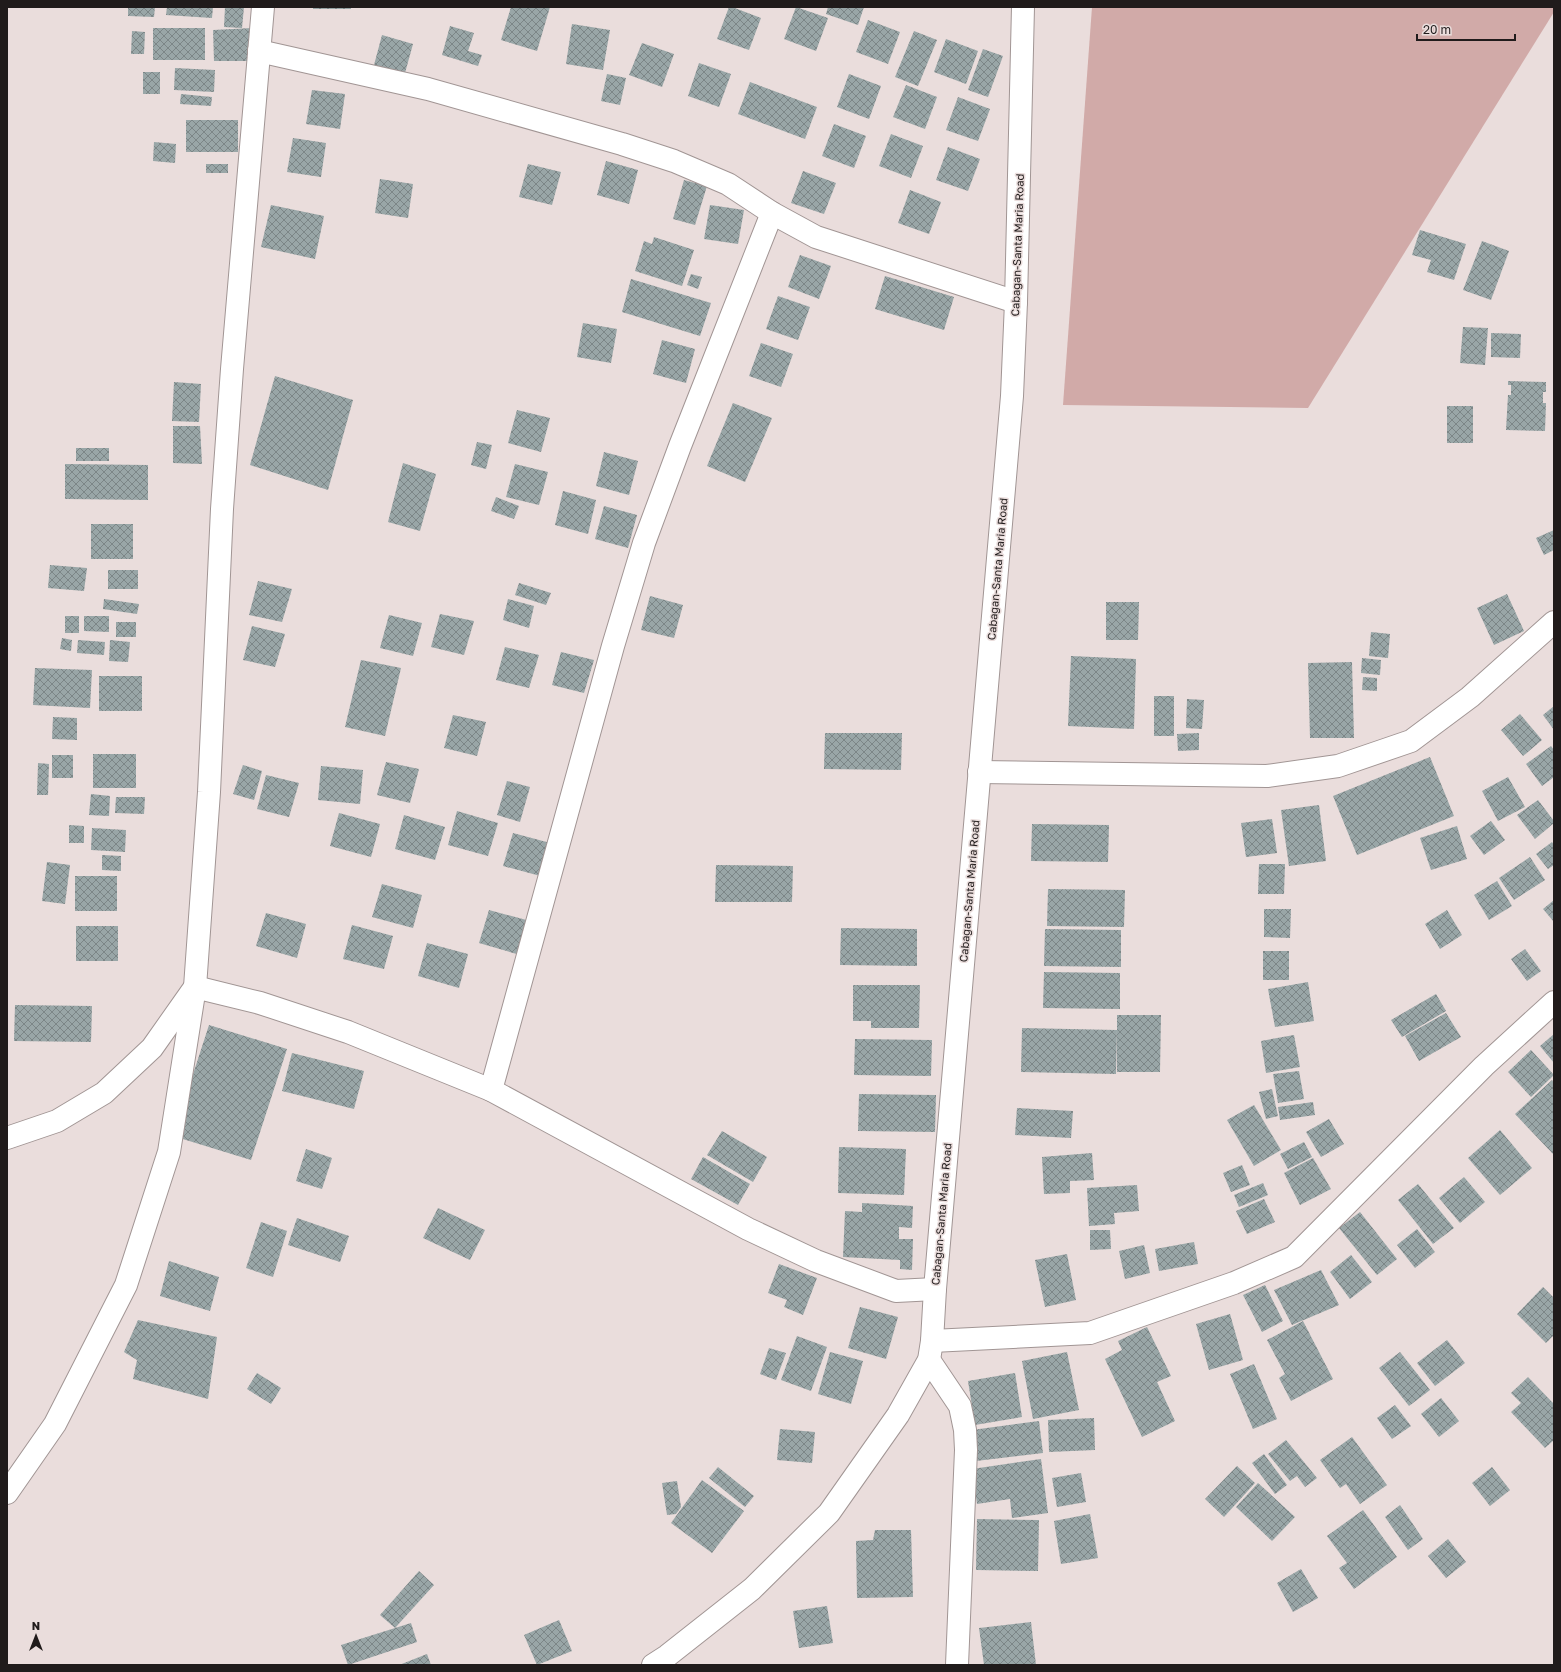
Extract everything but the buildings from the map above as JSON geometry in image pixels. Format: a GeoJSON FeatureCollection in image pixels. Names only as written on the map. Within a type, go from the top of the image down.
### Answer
{"type":"FeatureCollection","features":[{"type":"Feature","properties":{"kind":"street"},"geometry":{"type":"LineString","coordinates":[[7,1493],[55,1424],[126,1285],[169,1152],[195,987],[209,792],[223,501],[232,369],[263,7]]}},
{"type":"Feature","properties":{"kind":"street","name":"Cabagan-Santa Maria Road"},"geometry":{"type":"LineString","coordinates":[[653,1665],[667,1656],[752,1589],[829,1513],[898,1415],[931,1351],[935,1289],[1012,396],[1016,302],[1023,7]]}},
{"type":"Feature","properties":{"kind":"street"},"geometry":{"type":"LineString","coordinates":[[259,51],[428,89],[622,144],[674,162],[728,184],[772,213],[816,237],[1016,302]]}},
{"type":"Feature","properties":{"kind":"street"},"geometry":{"type":"LineString","coordinates":[[491,1090],[613,646],[644,543],[680,446],[772,213]]}},
{"type":"Feature","properties":{"kind":"street"},"geometry":{"type":"LineString","coordinates":[[979,772],[1267,776],[1338,766],[1411,741],[1470,697],[1554,622]]}},
{"type":"Feature","properties":{"kind":"street"},"geometry":{"type":"LineString","coordinates":[[195,987],[260,1004],[348,1032],[491,1090],[748,1229],[816,1261],[896,1291],[935,1289]]}},
{"type":"Feature","properties":{"kind":"street"},"geometry":{"type":"LineString","coordinates":[[7,1138],[57,1121],[104,1093],[152,1048],[195,987]]}},
{"type":"Feature","properties":{"kind":"street"},"geometry":{"type":"LineString","coordinates":[[957,1665],[966,1450],[965,1430],[960,1406],[931,1351],[1090,1333],[1234,1283],[1294,1256],[1484,1066],[1554,1002]]}},
{"type":"Feature","properties":{"kind":"shaded area"},"geometry":{"type":"Polygon","coordinates":[[[1092,7],[1554,7],[1554,12],[1308,408],[1063,405],[1092,7]]]}}]}
